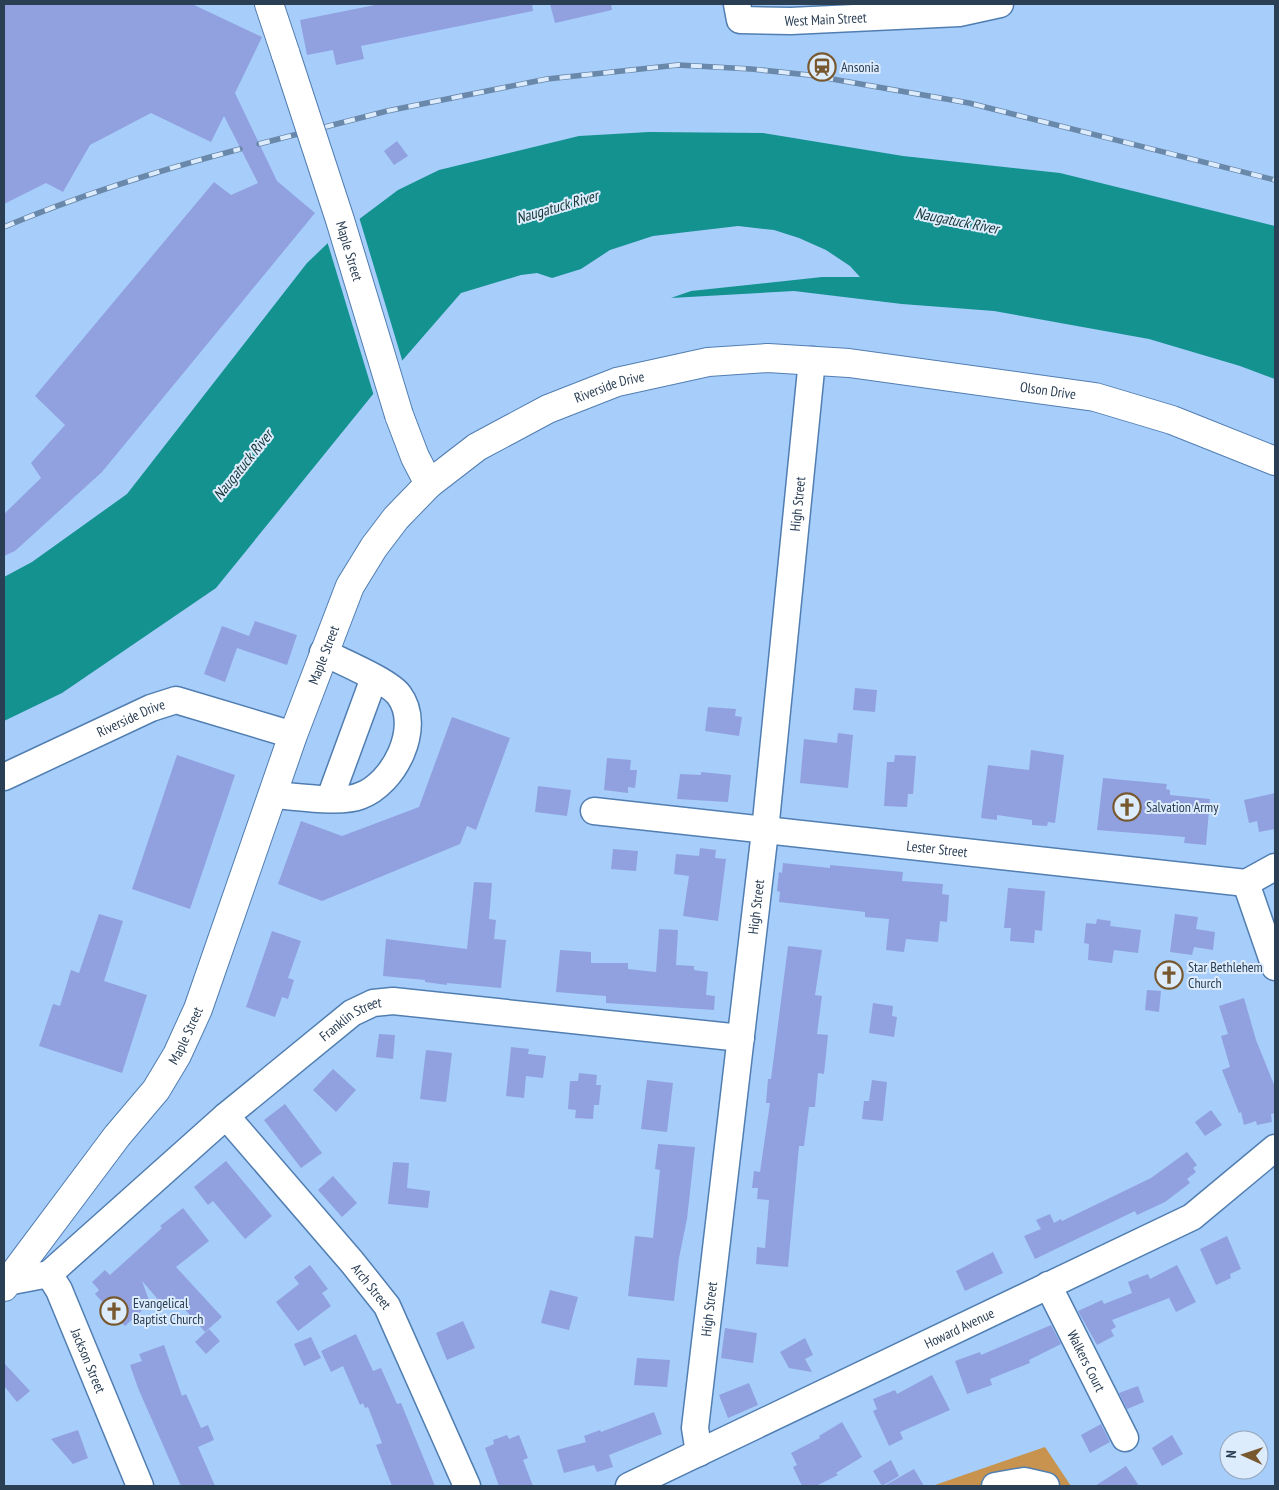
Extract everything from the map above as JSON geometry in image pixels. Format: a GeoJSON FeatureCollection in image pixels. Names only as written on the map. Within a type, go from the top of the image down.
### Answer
{"type":"FeatureCollection","features":[{"type":"Feature","properties":{"kind":"main road","name":"Maple Street"},"geometry":{"type":"LineString","coordinates":[[5,1284],[117,1136],[156,1090],[176,1055],[198,1009],[293,735],[323,652],[350,586],[374,547],[396,518],[429,484],[415,457],[399,415],[340,220],[269,4]]}},
{"type":"Feature","properties":{"kind":"main road","name":"Riverside Drive"},"geometry":{"type":"LineString","coordinates":[[429,484],[477,447],[548,409],[617,382],[708,362],[768,358],[812,360]]}},
{"type":"Feature","properties":{"kind":"main road","name":"Olson Drive"},"geometry":{"type":"LineString","coordinates":[[812,360],[1021,385],[1095,397],[1172,420],[1275,461]]}},
{"type":"Feature","properties":{"kind":"street","name":"West Main Street"},"geometry":{"type":"LineString","coordinates":[[739,12],[791,21],[959,13],[1000,4]]}},
{"type":"Feature","properties":{"kind":"street","name":"High Street"},"geometry":{"type":"LineString","coordinates":[[699,1453],[695,1428],[765,831],[812,360]]}},
{"type":"Feature","properties":{"kind":"street"},"geometry":{"type":"LineString","coordinates":[[272,794],[330,798],[359,797],[372,790],[389,774],[397,762],[406,738],[406,708],[398,693],[374,678],[323,652]]}},
{"type":"Feature","properties":{"kind":"street"},"geometry":{"type":"LineString","coordinates":[[330,798],[374,678]]}},
{"type":"Feature","properties":{"kind":"street","name":"Riverside Drive"},"geometry":{"type":"LineString","coordinates":[[4,777],[151,708],[176,700],[293,735]]}},
{"type":"Feature","properties":{"kind":"street","name":"Lester Street"},"geometry":{"type":"LineString","coordinates":[[594,811],[1246,883]]}},
{"type":"Feature","properties":{"kind":"street"},"geometry":{"type":"LineString","coordinates":[[1275,867],[1246,883],[1275,967]]}},
{"type":"Feature","properties":{"kind":"street","name":"Franklin Street"},"geometry":{"type":"LineString","coordinates":[[49,1274],[226,1116],[352,1013],[364,1006],[383,1001],[741,1038]]}},
{"type":"Feature","properties":{"kind":"street","name":"Arch Street"},"geometry":{"type":"LineString","coordinates":[[226,1116],[388,1306],[467,1486]]}},
{"type":"Feature","properties":{"kind":"street","name":"Howard Avenue"},"geometry":{"type":"LineString","coordinates":[[629,1486],[1048,1284],[1192,1218],[1275,1148]]}},
{"type":"Feature","properties":{"kind":"street"},"geometry":{"type":"LineString","coordinates":[[5,1284],[49,1274]]}},
{"type":"Feature","properties":{"kind":"street","name":"Jackson Street"},"geometry":{"type":"LineString","coordinates":[[49,1274],[59,1290],[140,1486]]}},
{"type":"Feature","properties":{"kind":"street","name":"Walkers Court"},"geometry":{"type":"LineString","coordinates":[[1048,1284],[1124,1438]]}},
{"type":"Feature","properties":{"kind":"street"},"geometry":{"type":"LineString","coordinates":[[995,1486],[1024,1481],[1046,1486]]}},
{"type":"Feature","properties":{"kind":"shaded area"},"geometry":{"type":"Polygon","coordinates":[[[1045,1447],[1071,1486],[932,1486],[1045,1447]]]}},
{"type":"Feature","properties":{"kind":"water","name":"Naugatuck River"},"geometry":{"type":"Polygon","coordinates":[[[649,132],[763,133],[903,156],[1060,173],[1275,226],[1275,379],[1240,366],[1149,339],[994,311],[902,304],[794,291],[671,298],[691,291],[822,277],[860,277],[850,266],[826,250],[799,238],[774,230],[738,226],[653,236],[610,250],[581,269],[552,278],[537,273],[521,275],[461,293],[374,393],[216,588],[62,693],[4,721],[4,577],[32,562],[127,494],[307,263],[330,241],[398,190],[439,170],[579,136],[649,132]]]}},
{"type":"Feature","properties":{"kind":"pier"},"geometry":{"type":"Polygon","coordinates":[[[359,217],[403,363],[374,396],[327,241],[359,217]]]}},
{"type":"Feature","properties":{"kind":"building"},"geometry":{"type":"Polygon","coordinates":[[[4,4],[192,4],[262,37],[235,93],[277,181],[315,213],[102,472],[15,551],[4,556],[4,514],[41,478],[31,463],[65,425],[35,396],[214,182],[231,195],[258,183],[224,116],[211,142],[151,113],[90,145],[63,192],[46,183],[4,204],[4,4]]]}},
{"type":"Feature","properties":{"kind":"building"},"geometry":{"type":"Polygon","coordinates":[[[380,4],[532,4],[533,11],[361,46],[364,59],[336,65],[333,50],[307,55],[300,20],[380,4]]]}},
{"type":"Feature","properties":{"kind":"building"},"geometry":{"type":"Polygon","coordinates":[[[550,4],[611,4],[612,10],[555,23],[550,4]]]}},
{"type":"Feature","properties":{"kind":"building"},"geometry":{"type":"Polygon","coordinates":[[[397,141],[408,156],[394,165],[384,151],[397,141]]]}},
{"type":"Feature","properties":{"kind":"building"},"geometry":{"type":"Polygon","coordinates":[[[255,621],[297,635],[287,665],[237,648],[225,682],[204,674],[222,626],[249,636],[255,621]]]}},
{"type":"Feature","properties":{"kind":"building"},"geometry":{"type":"Polygon","coordinates":[[[855,688],[877,690],[875,712],[853,710],[855,688]]]}},
{"type":"Feature","properties":{"kind":"building"},"geometry":{"type":"Polygon","coordinates":[[[708,707],[736,709],[735,716],[742,717],[739,736],[705,731],[708,707]]]}},
{"type":"Feature","properties":{"kind":"building"},"geometry":{"type":"Polygon","coordinates":[[[452,717],[510,738],[476,830],[467,826],[460,844],[322,901],[278,884],[301,821],[342,836],[419,807],[452,717]]]}},
{"type":"Feature","properties":{"kind":"building"},"geometry":{"type":"Polygon","coordinates":[[[838,733],[853,735],[848,788],[800,783],[804,739],[837,743],[838,733]]]}},
{"type":"Feature","properties":{"kind":"building"},"geometry":{"type":"Polygon","coordinates":[[[1031,750],[1064,755],[1055,823],[1048,822],[1047,826],[1032,825],[1032,820],[997,815],[997,820],[981,818],[988,765],[1029,770],[1031,750]]]}},
{"type":"Feature","properties":{"kind":"building"},"geometry":{"type":"Polygon","coordinates":[[[177,755],[235,775],[190,909],[132,889],[177,755]]]}},
{"type":"Feature","properties":{"kind":"building"},"geometry":{"type":"Polygon","coordinates":[[[895,755],[916,756],[913,794],[908,794],[907,807],[884,806],[887,762],[894,762],[895,755]]]}},
{"type":"Feature","properties":{"kind":"building"},"geometry":{"type":"Polygon","coordinates":[[[607,758],[631,760],[630,770],[637,770],[635,788],[628,787],[628,793],[604,790],[607,758]]]}},
{"type":"Feature","properties":{"kind":"building"},"geometry":{"type":"Polygon","coordinates":[[[701,772],[731,775],[728,802],[677,799],[680,774],[701,775],[701,772]]]}},
{"type":"Feature","properties":{"kind":"building"},"geometry":{"type":"Polygon","coordinates":[[[1103,778],[1167,784],[1166,789],[1170,790],[1170,795],[1210,799],[1206,845],[1184,843],[1185,837],[1097,830],[1103,778]]]}},
{"type":"Feature","properties":{"kind":"building"},"geometry":{"type":"Polygon","coordinates":[[[538,786],[571,790],[567,816],[535,812],[538,786]]]}},
{"type":"Feature","properties":{"kind":"building"},"geometry":{"type":"Polygon","coordinates":[[[1275,793],[1275,829],[1259,832],[1257,821],[1249,823],[1244,800],[1275,793]]]}},
{"type":"Feature","properties":{"kind":"building"},"geometry":{"type":"Polygon","coordinates":[[[700,848],[716,850],[715,858],[726,859],[718,921],[683,916],[689,876],[674,874],[676,854],[699,856],[700,848]]]}},
{"type":"Feature","properties":{"kind":"building"},"geometry":{"type":"Polygon","coordinates":[[[613,849],[638,851],[636,871],[611,869],[613,849]]]}},
{"type":"Feature","properties":{"kind":"building"},"geometry":{"type":"Polygon","coordinates":[[[783,863],[830,868],[830,865],[903,872],[902,881],[943,884],[942,894],[949,895],[947,922],[940,921],[938,942],[906,939],[904,952],[886,950],[889,919],[865,917],[865,912],[779,902],[780,892],[777,891],[779,872],[782,873],[783,863]]]}},
{"type":"Feature","properties":{"kind":"building"},"geometry":{"type":"Polygon","coordinates":[[[474,882],[492,883],[489,919],[496,920],[494,939],[506,940],[501,988],[447,983],[447,985],[425,982],[425,980],[383,976],[386,939],[467,949],[474,882]]]}},
{"type":"Feature","properties":{"kind":"building"},"geometry":{"type":"Polygon","coordinates":[[[1008,888],[1045,891],[1042,931],[1035,930],[1034,943],[1010,941],[1011,928],[1004,928],[1008,888]]]}},
{"type":"Feature","properties":{"kind":"building"},"geometry":{"type":"Polygon","coordinates":[[[99,914],[123,921],[104,981],[147,995],[122,1073],[39,1046],[53,1004],[60,1006],[71,970],[79,973],[99,914]]]}},
{"type":"Feature","properties":{"kind":"building"},"geometry":{"type":"Polygon","coordinates":[[[1175,914],[1198,917],[1196,929],[1215,932],[1213,950],[1194,947],[1192,955],[1170,952],[1175,914]]]}},
{"type":"Feature","properties":{"kind":"building"},"geometry":{"type":"Polygon","coordinates":[[[1097,919],[1111,921],[1110,926],[1141,930],[1138,953],[1114,950],[1112,963],[1088,960],[1089,944],[1084,943],[1086,923],[1096,924],[1097,919]]]}},
{"type":"Feature","properties":{"kind":"building"},"geometry":{"type":"Polygon","coordinates":[[[659,929],[678,930],[676,965],[694,966],[694,970],[708,972],[706,995],[715,996],[714,1010],[606,1003],[606,996],[556,992],[560,950],[591,952],[591,963],[628,963],[628,969],[656,972],[659,929]]]}},
{"type":"Feature","properties":{"kind":"building"},"geometry":{"type":"Polygon","coordinates":[[[272,931],[301,941],[288,978],[294,980],[288,999],[282,997],[275,1017],[246,1007],[272,931]]]}},
{"type":"Feature","properties":{"kind":"building"},"geometry":{"type":"Polygon","coordinates":[[[788,946],[822,950],[815,995],[822,996],[817,1034],[828,1035],[824,1074],[818,1073],[815,1107],[809,1107],[804,1146],[799,1146],[788,1267],[756,1264],[757,1247],[765,1248],[769,1200],[757,1199],[758,1188],[752,1188],[754,1171],[760,1172],[770,1103],[766,1103],[768,1079],[771,1079],[788,946]]]}},
{"type":"Feature","properties":{"kind":"building"},"geometry":{"type":"Polygon","coordinates":[[[1147,990],[1161,991],[1159,1012],[1145,1010],[1147,990]]]}},
{"type":"Feature","properties":{"kind":"building"},"geometry":{"type":"Polygon","coordinates":[[[1244,998],[1256,1040],[1275,1087],[1275,1113],[1271,1114],[1272,1122],[1257,1125],[1256,1121],[1244,1125],[1241,1112],[1239,1113],[1222,1070],[1230,1067],[1221,1036],[1228,1034],[1219,1006],[1244,998]]]}},
{"type":"Feature","properties":{"kind":"building"},"geometry":{"type":"Polygon","coordinates":[[[873,1003],[893,1006],[892,1016],[897,1017],[894,1037],[869,1033],[873,1003]]]}},
{"type":"Feature","properties":{"kind":"building"},"geometry":{"type":"Polygon","coordinates":[[[379,1034],[395,1035],[393,1059],[376,1057],[379,1034]]]}},
{"type":"Feature","properties":{"kind":"building"},"geometry":{"type":"Polygon","coordinates":[[[511,1047],[529,1049],[528,1054],[546,1056],[543,1078],[526,1076],[524,1098],[506,1096],[511,1047]]]}},
{"type":"Feature","properties":{"kind":"building"},"geometry":{"type":"Polygon","coordinates":[[[426,1050],[452,1053],[446,1102],[420,1099],[426,1050]]]}},
{"type":"Feature","properties":{"kind":"building"},"geometry":{"type":"Polygon","coordinates":[[[333,1069],[356,1090],[336,1112],[313,1090],[333,1069]]]}},
{"type":"Feature","properties":{"kind":"building"},"geometry":{"type":"Polygon","coordinates":[[[579,1073],[597,1075],[596,1085],[601,1085],[599,1105],[594,1105],[593,1119],[575,1118],[576,1110],[568,1109],[570,1081],[578,1081],[579,1073]]]}},
{"type":"Feature","properties":{"kind":"building"},"geometry":{"type":"Polygon","coordinates":[[[647,1080],[673,1083],[667,1132],[641,1129],[647,1080]]]}},
{"type":"Feature","properties":{"kind":"building"},"geometry":{"type":"Polygon","coordinates":[[[872,1080],[887,1082],[883,1121],[862,1119],[864,1101],[869,1101],[872,1080]]]}},
{"type":"Feature","properties":{"kind":"building"},"geometry":{"type":"Polygon","coordinates":[[[285,1104],[322,1153],[301,1168],[264,1120],[285,1104]]]}},
{"type":"Feature","properties":{"kind":"building"},"geometry":{"type":"Polygon","coordinates":[[[1211,1110],[1222,1125],[1205,1136],[1195,1122],[1211,1110]]]}},
{"type":"Feature","properties":{"kind":"building"},"geometry":{"type":"Polygon","coordinates":[[[658,1144],[695,1147],[687,1219],[679,1258],[674,1301],[628,1296],[635,1236],[653,1238],[660,1170],[655,1169],[658,1144]]]}},
{"type":"Feature","properties":{"kind":"building"},"geometry":{"type":"Polygon","coordinates":[[[1187,1152],[1197,1165],[1193,1168],[1196,1172],[1187,1179],[1190,1183],[1165,1202],[1137,1215],[1135,1211],[1035,1259],[1024,1236],[1041,1229],[1036,1220],[1050,1214],[1054,1223],[1061,1219],[1062,1221],[1151,1178],[1187,1152]]]}},
{"type":"Feature","properties":{"kind":"building"},"geometry":{"type":"Polygon","coordinates":[[[226,1161],[272,1216],[245,1239],[213,1201],[208,1205],[194,1187],[226,1161]]]}},
{"type":"Feature","properties":{"kind":"building"},"geometry":{"type":"Polygon","coordinates":[[[393,1162],[409,1163],[407,1188],[430,1191],[428,1208],[388,1204],[393,1162]]]}},
{"type":"Feature","properties":{"kind":"building"},"geometry":{"type":"Polygon","coordinates":[[[333,1176],[357,1203],[342,1217],[318,1190],[333,1176]]]}},
{"type":"Feature","properties":{"kind":"building"},"geometry":{"type":"Polygon","coordinates":[[[183,1208],[209,1241],[176,1267],[222,1317],[205,1332],[172,1295],[162,1304],[142,1281],[150,1303],[125,1326],[95,1294],[99,1290],[92,1282],[105,1270],[110,1275],[162,1228],[160,1226],[183,1208]]]}},
{"type":"Feature","properties":{"kind":"building"},"geometry":{"type":"Polygon","coordinates":[[[1227,1236],[1241,1269],[1230,1274],[1231,1278],[1216,1285],[1200,1249],[1227,1236]]]}},
{"type":"Feature","properties":{"kind":"building"},"geometry":{"type":"Polygon","coordinates":[[[993,1252],[1003,1273],[965,1291],[956,1271],[993,1252]]]}},
{"type":"Feature","properties":{"kind":"building"},"geometry":{"type":"Polygon","coordinates":[[[310,1265],[328,1289],[322,1293],[331,1306],[298,1331],[276,1302],[299,1284],[294,1277],[310,1265]]]}},
{"type":"Feature","properties":{"kind":"building"},"geometry":{"type":"Polygon","coordinates":[[[1177,1265],[1196,1302],[1176,1312],[1169,1298],[1112,1320],[1116,1327],[1111,1330],[1114,1336],[1097,1345],[1078,1311],[1102,1300],[1104,1304],[1132,1293],[1128,1282],[1148,1274],[1150,1279],[1177,1265]]]}},
{"type":"Feature","properties":{"kind":"building"},"geometry":{"type":"Polygon","coordinates":[[[550,1290],[578,1297],[569,1330],[541,1323],[550,1290]]]}},
{"type":"Feature","properties":{"kind":"building"},"geometry":{"type":"Polygon","coordinates":[[[463,1321],[475,1348],[447,1360],[436,1333],[463,1321]]]}},
{"type":"Feature","properties":{"kind":"building"},"geometry":{"type":"Polygon","coordinates":[[[1051,1325],[1061,1344],[1029,1360],[1030,1363],[990,1379],[992,1385],[967,1394],[955,1361],[980,1352],[981,1355],[1051,1325]]]}},
{"type":"Feature","properties":{"kind":"building"},"geometry":{"type":"Polygon","coordinates":[[[725,1328],[757,1333],[753,1363],[721,1358],[725,1328]]]}},
{"type":"Feature","properties":{"kind":"building"},"geometry":{"type":"Polygon","coordinates":[[[209,1329],[220,1341],[206,1354],[195,1342],[209,1329]]]}},
{"type":"Feature","properties":{"kind":"building"},"geometry":{"type":"Polygon","coordinates":[[[356,1334],[373,1371],[381,1368],[397,1404],[401,1403],[435,1486],[392,1486],[376,1445],[382,1443],[368,1407],[365,1408],[363,1403],[360,1405],[343,1366],[331,1372],[321,1351],[356,1334]]]}},
{"type":"Feature","properties":{"kind":"building"},"geometry":{"type":"Polygon","coordinates":[[[311,1337],[321,1358],[304,1366],[294,1344],[311,1337]]]}},
{"type":"Feature","properties":{"kind":"building"},"geometry":{"type":"Polygon","coordinates":[[[805,1338],[813,1355],[805,1359],[812,1372],[789,1368],[780,1352],[805,1338]]]}},
{"type":"Feature","properties":{"kind":"building"},"geometry":{"type":"Polygon","coordinates":[[[164,1345],[182,1396],[186,1394],[201,1428],[208,1425],[214,1440],[198,1447],[215,1486],[181,1486],[138,1388],[130,1365],[142,1361],[139,1354],[164,1345]]]}},
{"type":"Feature","properties":{"kind":"building"},"geometry":{"type":"Polygon","coordinates":[[[637,1358],[670,1360],[667,1387],[634,1385],[637,1358]]]}},
{"type":"Feature","properties":{"kind":"building"},"geometry":{"type":"Polygon","coordinates":[[[4,1363],[30,1391],[17,1402],[4,1386],[4,1363]]]}},
{"type":"Feature","properties":{"kind":"building"},"geometry":{"type":"Polygon","coordinates":[[[932,1375],[950,1410],[900,1432],[903,1439],[889,1446],[873,1411],[877,1409],[873,1399],[895,1390],[897,1394],[932,1375]]]}},
{"type":"Feature","properties":{"kind":"building"},"geometry":{"type":"Polygon","coordinates":[[[749,1383],[758,1405],[728,1418],[719,1395],[749,1383]]]}},
{"type":"Feature","properties":{"kind":"building"},"geometry":{"type":"Polygon","coordinates":[[[1138,1386],[1144,1402],[1127,1409],[1119,1393],[1138,1386]]]}},
{"type":"Feature","properties":{"kind":"building"},"geometry":{"type":"Polygon","coordinates":[[[654,1412],[662,1434],[609,1455],[613,1467],[597,1472],[594,1465],[564,1473],[557,1450],[586,1442],[584,1436],[600,1430],[601,1432],[654,1412]]]}},
{"type":"Feature","properties":{"kind":"building"},"geometry":{"type":"Polygon","coordinates":[[[842,1422],[862,1457],[836,1473],[838,1475],[816,1486],[802,1486],[793,1467],[797,1465],[791,1453],[820,1438],[819,1436],[842,1422]]]}},
{"type":"Feature","properties":{"kind":"building"},"geometry":{"type":"Polygon","coordinates":[[[1101,1424],[1110,1442],[1090,1453],[1081,1435],[1101,1424]]]}},
{"type":"Feature","properties":{"kind":"building"},"geometry":{"type":"Polygon","coordinates":[[[78,1430],[88,1458],[73,1464],[51,1439],[78,1430]]]}},
{"type":"Feature","properties":{"kind":"building"},"geometry":{"type":"Polygon","coordinates":[[[507,1435],[509,1439],[519,1435],[528,1458],[523,1460],[533,1486],[499,1486],[485,1448],[494,1444],[493,1440],[507,1435]]]}},
{"type":"Feature","properties":{"kind":"building"},"geometry":{"type":"Polygon","coordinates":[[[1172,1435],[1183,1454],[1162,1466],[1152,1448],[1172,1435]]]}},
{"type":"Feature","properties":{"kind":"building"},"geometry":{"type":"Polygon","coordinates":[[[891,1460],[899,1476],[882,1486],[873,1471],[891,1460]]]}},
{"type":"Feature","properties":{"kind":"building"},"geometry":{"type":"Polygon","coordinates":[[[1126,1466],[1139,1486],[1095,1486],[1126,1466]]]}},
{"type":"Feature","properties":{"kind":"building"},"geometry":{"type":"Polygon","coordinates":[[[914,1469],[924,1486],[884,1486],[914,1469]]]}},
{"type":"Feature","properties":{"kind":"railway"},"geometry":{"type":"LineString","coordinates":[[259,144],[387,111],[547,79],[678,65],[751,69],[809,75],[969,103],[1275,180]]}},
{"type":"Feature","properties":{"kind":"railway"},"geometry":{"type":"LineString","coordinates":[[4,227],[120,184],[240,149]]}},
{"type":"Feature","properties":{"kind":"place","name":"Ansonia"},"geometry":{"type":"Point","coordinates":[822,67]}},
{"type":"Feature","properties":{"kind":"place","name":"Salvation Army"},"geometry":{"type":"Point","coordinates":[1127,807]}},
{"type":"Feature","properties":{"kind":"place","name":"Star Bethlehem Church"},"geometry":{"type":"Point","coordinates":[1169,975]}},
{"type":"Feature","properties":{"kind":"place","name":"Evangelical Baptist Church"},"geometry":{"type":"Point","coordinates":[114,1311]}}]}
